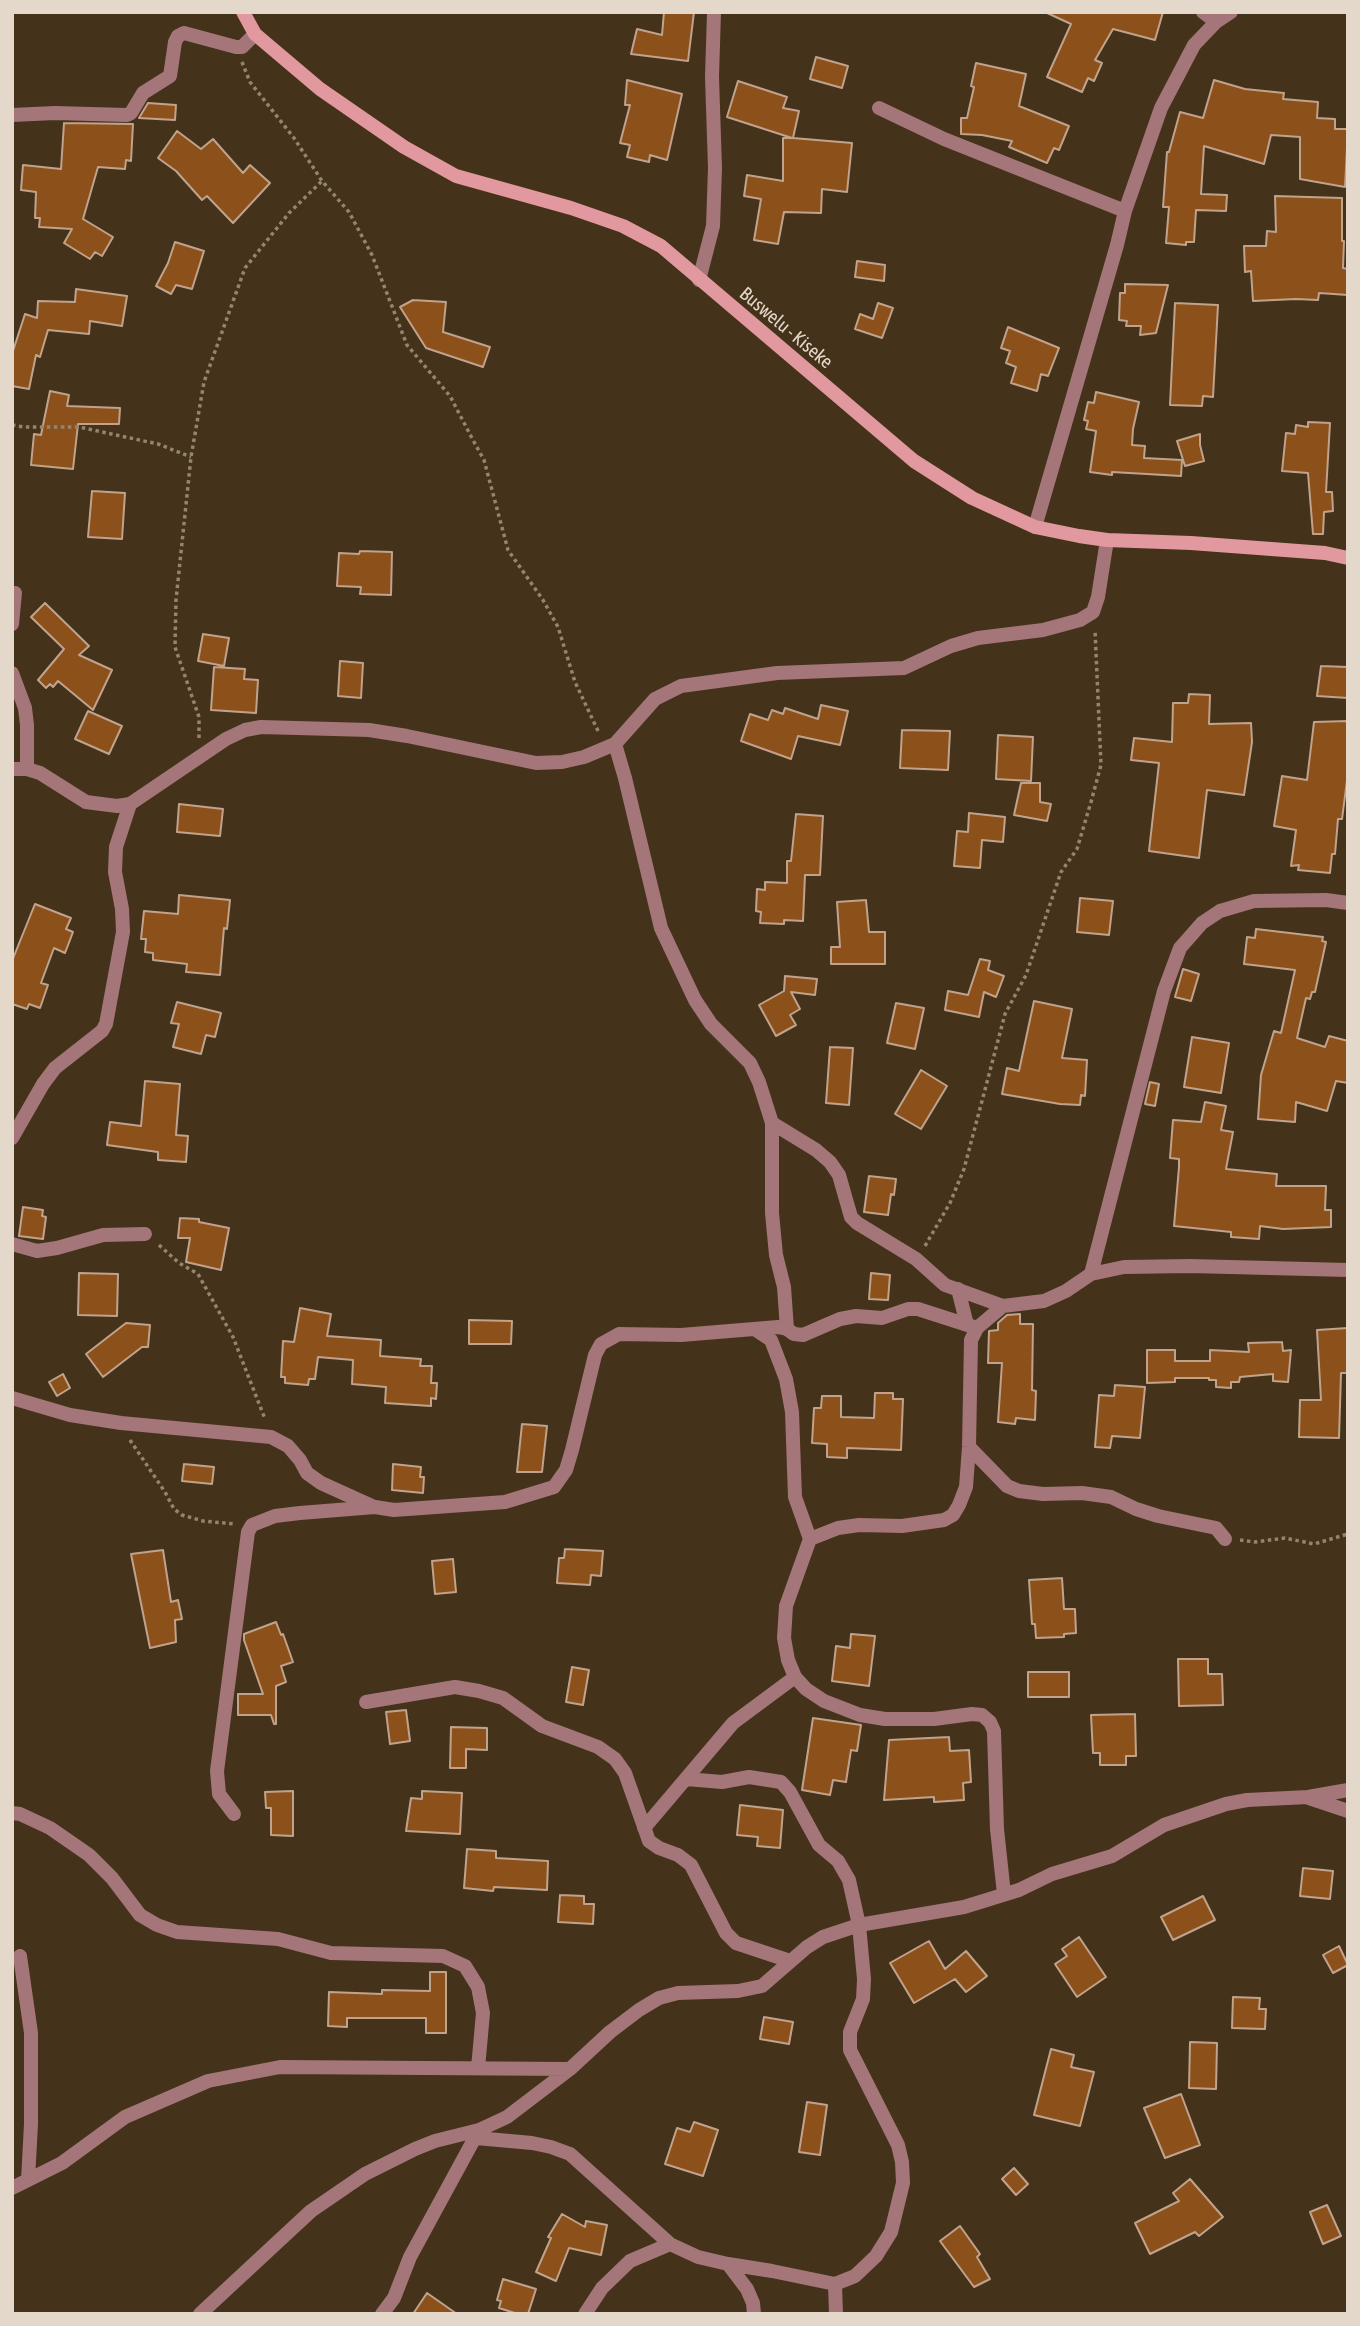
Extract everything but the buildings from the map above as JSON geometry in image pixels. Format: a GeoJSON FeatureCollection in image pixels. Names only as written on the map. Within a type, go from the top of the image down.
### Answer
{"type":"FeatureCollection","features":[{"type":"Feature","properties":{"kind":"main road","name":"Buswelu - Kiseke"},"geometry":{"type":"LineString","coordinates":[[243,12],[255,34],[320,89],[404,147],[456,176],[571,208],[623,226],[661,246],[914,461],[972,498],[1035,527],[1107,540],[1218,545],[1325,553],[1348,558]]}},
{"type":"Feature","properties":{"kind":"street"},"geometry":{"type":"LineString","coordinates":[[699,279],[713,226],[714,12]]}},
{"type":"Feature","properties":{"kind":"street"},"geometry":{"type":"LineString","coordinates":[[1203,12],[1216,22]]}},
{"type":"Feature","properties":{"kind":"street"},"geometry":{"type":"LineString","coordinates":[[1035,527],[1125,211],[1161,108],[1194,46],[1216,22],[1231,12]]}},
{"type":"Feature","properties":{"kind":"street"},"geometry":{"type":"LineString","coordinates":[[12,115],[127,115],[143,93],[170,76],[178,36],[184,33],[242,47],[255,34]]}},
{"type":"Feature","properties":{"kind":"street"},"geometry":{"type":"LineString","coordinates":[[879,108],[944,139],[1125,211]]}},
{"type":"Feature","properties":{"kind":"street"},"geometry":{"type":"LineString","coordinates":[[12,673],[25,709],[27,724],[20,769],[40,773],[86,802],[117,806],[130,804],[245,730],[261,727],[369,730],[536,763],[562,762],[611,746],[654,699],[681,686],[777,673],[904,668],[951,646],[978,638],[1068,625],[1093,612],[1107,540]]}},
{"type":"Feature","properties":{"kind":"street"},"geometry":{"type":"LineString","coordinates":[[12,624],[15,593]]}},
{"type":"Feature","properties":{"kind":"street"},"geometry":{"type":"LineString","coordinates":[[611,746],[649,871],[661,928],[705,1016],[750,1063],[772,1123],[772,1213],[776,1255],[784,1287],[787,1329]]}},
{"type":"Feature","properties":{"kind":"street"},"geometry":{"type":"LineString","coordinates":[[12,1138],[55,1068],[103,1031],[106,1024],[123,932],[115,872],[116,847],[130,804]]}},
{"type":"Feature","properties":{"kind":"street"},"geometry":{"type":"LineString","coordinates":[[1091,1274],[1164,991],[1180,948],[1202,923],[1220,911],[1254,901],[1326,900],[1348,903]]}},
{"type":"Feature","properties":{"kind":"street"},"geometry":{"type":"LineString","coordinates":[[772,1123],[816,1150],[830,1162],[839,1175],[849,1210],[857,1223],[916,1259],[945,1285],[1003,1306]]}},
{"type":"Feature","properties":{"kind":"street"},"geometry":{"type":"LineString","coordinates":[[12,1244],[37,1251],[103,1235],[145,1234]]}},
{"type":"Feature","properties":{"kind":"street"},"geometry":{"type":"LineString","coordinates":[[972,1326],[1003,1306],[1044,1301],[1066,1291],[1091,1274],[1124,1267],[1348,1270]]}},
{"type":"Feature","properties":{"kind":"street"},"geometry":{"type":"LineString","coordinates":[[810,1539],[838,1528],[859,1525],[902,1526],[944,1520],[953,1515],[959,1505],[966,1487],[969,1447],[972,1326],[958,1289]]}},
{"type":"Feature","properties":{"kind":"street"},"geometry":{"type":"LineString","coordinates":[[234,1814],[219,1794],[217,1771],[248,1532],[252,1525],[275,1516],[375,1507],[394,1510],[505,1502],[554,1487],[566,1471],[595,1355],[601,1344],[619,1334],[681,1335],[756,1331],[778,1327],[803,1335],[839,1319],[882,1318],[908,1309],[918,1309],[972,1326]]}},
{"type":"Feature","properties":{"kind":"street"},"geometry":{"type":"LineString","coordinates":[[756,1331],[771,1340],[786,1379],[792,1412],[795,1497],[810,1539],[786,1606],[784,1638],[788,1660],[795,1677],[806,1689],[824,1701],[860,1715],[909,1720],[972,1714],[982,1715],[990,1722],[994,1731],[996,1829],[1004,1894]]}},
{"type":"Feature","properties":{"kind":"street"},"geometry":{"type":"LineString","coordinates":[[12,1398],[70,1415],[121,1423],[271,1437],[288,1446],[307,1473],[321,1483],[375,1507]]}},
{"type":"Feature","properties":{"kind":"street"},"geometry":{"type":"LineString","coordinates":[[969,1447],[1007,1486],[1019,1491],[1043,1494],[1082,1493],[1111,1497],[1136,1509],[1216,1528],[1225,1539]]}},
{"type":"Feature","properties":{"kind":"street"},"geometry":{"type":"LineString","coordinates":[[644,1828],[733,1723],[795,1677]]}},
{"type":"Feature","properties":{"kind":"street"},"geometry":{"type":"LineString","coordinates":[[366,1702],[456,1687],[503,1698],[542,1726],[598,1748],[615,1759],[625,1773],[649,1841],[678,1855],[691,1865],[726,1933],[736,1942],[790,1961]]}},
{"type":"Feature","properties":{"kind":"street"},"geometry":{"type":"LineString","coordinates":[[200,2314],[311,2211],[365,2174],[435,2141],[477,2134],[542,2145],[570,2154],[670,2244],[698,2257],[835,2284],[855,2276],[876,2256],[891,2232],[903,2183],[902,2162],[898,2145],[850,2050],[850,2032],[863,1999],[864,1979],[859,1925],[849,1880],[838,1861],[820,1845],[781,1782],[749,1777],[722,1782],[685,1779]]}},
{"type":"Feature","properties":{"kind":"street"},"geometry":{"type":"LineString","coordinates":[[382,2314],[394,2298],[410,2257],[477,2134],[507,2117],[570,2069],[610,2032],[659,1998],[696,1991],[750,1990],[762,1986],[823,1937],[859,1925],[964,1907],[1004,1894],[1052,1874],[1112,1856],[1164,1825],[1226,1804],[1247,1800],[1308,1797],[1348,1790]]}},
{"type":"Feature","properties":{"kind":"street"},"geometry":{"type":"LineString","coordinates":[[1308,1797],[1348,1811]]}},
{"type":"Feature","properties":{"kind":"street"},"geometry":{"type":"LineString","coordinates":[[12,1813],[50,1828],[89,1855],[112,1878],[140,1915],[177,1932],[278,1939],[331,1953],[443,1956],[465,1966],[478,1987],[483,2012],[478,2068]]}},
{"type":"Feature","properties":{"kind":"street"},"geometry":{"type":"LineString","coordinates":[[20,1956],[31,2033],[28,2180]]}},
{"type":"Feature","properties":{"kind":"street"},"geometry":{"type":"LineString","coordinates":[[12,2188],[62,2163],[125,2118],[208,2081],[280,2067],[570,2069]]}},
{"type":"Feature","properties":{"kind":"street"},"geometry":{"type":"LineString","coordinates":[[585,2314],[602,2288],[630,2261],[670,2244]]}},
{"type":"Feature","properties":{"kind":"street"},"geometry":{"type":"LineString","coordinates":[[728,2264],[747,2289],[754,2314]]}},
{"type":"Feature","properties":{"kind":"street"},"geometry":{"type":"LineString","coordinates":[[835,2284],[836,2314]]}},
{"type":"Feature","properties":{"kind":"path"},"geometry":{"type":"LineString","coordinates":[[236,47],[250,82],[294,138],[321,181],[349,212],[372,255],[407,345],[450,396],[484,460],[508,550],[543,600],[558,627],[575,682],[596,728],[611,746]]}},
{"type":"Feature","properties":{"kind":"path"},"geometry":{"type":"LineString","coordinates":[[200,757],[199,717],[175,647],[176,600],[191,457],[204,382],[245,268],[289,213],[321,181]]}},
{"type":"Feature","properties":{"kind":"path"},"geometry":{"type":"LineString","coordinates":[[12,425],[79,427],[158,444],[191,457]]}},
{"type":"Feature","properties":{"kind":"path"},"geometry":{"type":"LineString","coordinates":[[916,1259],[950,1203],[964,1169],[1004,1014],[1026,975],[1061,872],[1077,849],[1091,802],[1101,765],[1097,643],[1093,612]]}},
{"type":"Feature","properties":{"kind":"path"},"geometry":{"type":"LineString","coordinates":[[145,1234],[198,1274],[233,1337],[271,1437]]}},
{"type":"Feature","properties":{"kind":"path"},"geometry":{"type":"LineString","coordinates":[[121,1423],[174,1509],[182,1515],[203,1521],[252,1525]]}},
{"type":"Feature","properties":{"kind":"path"},"geometry":{"type":"LineString","coordinates":[[1225,1539],[1255,1542],[1285,1538],[1314,1544],[1348,1534]]}}]}
